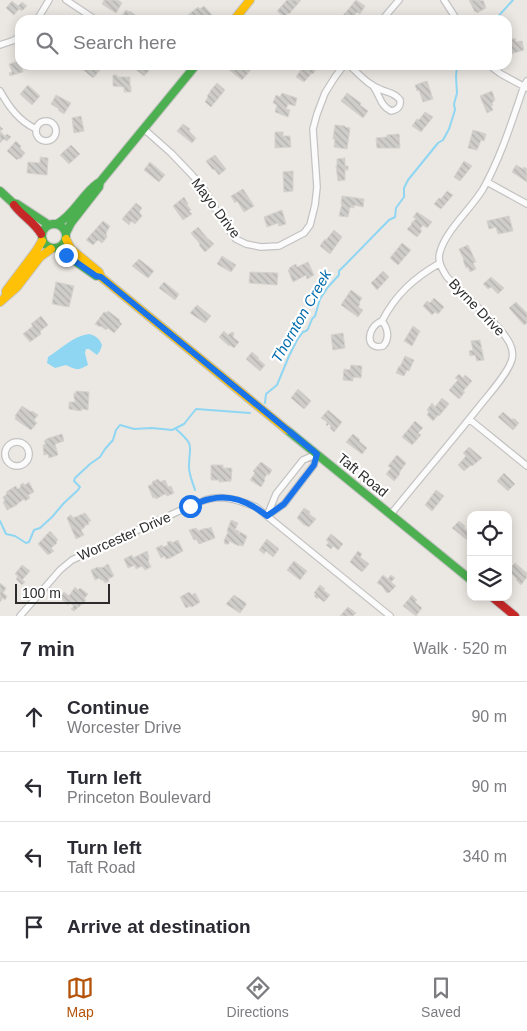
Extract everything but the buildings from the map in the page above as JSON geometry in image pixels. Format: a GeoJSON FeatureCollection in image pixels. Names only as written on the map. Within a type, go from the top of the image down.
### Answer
{"type":"FeatureCollection","features":[{"type":"Feature","properties":{"kind":"street"},"geometry":{"type":"LineString","coordinates":[[40,15],[49,0]]}},
{"type":"Feature","properties":{"kind":"street"},"geometry":{"type":"LineString","coordinates":[[66,0],[88,15]]}},
{"type":"Feature","properties":{"kind":"street"},"geometry":{"type":"LineString","coordinates":[[238,15],[250,0]]}},
{"type":"Feature","properties":{"kind":"street"},"geometry":{"type":"LineString","coordinates":[[386,15],[399,0]]}},
{"type":"Feature","properties":{"kind":"street"},"geometry":{"type":"LineString","coordinates":[[444,0],[453,15]]}},
{"type":"Feature","properties":{"kind":"street"},"geometry":{"type":"LineString","coordinates":[[0,45],[15,39]]}},
{"type":"Feature","properties":{"kind":"street"},"geometry":{"type":"LineString","coordinates":[[6,295],[6,291],[36,252],[43,230],[66,219],[96,184],[100,182],[192,70]]}},
{"type":"Feature","properties":{"kind":"street","name":"Mayo Drive"},"geometry":{"type":"LineString","coordinates":[[144,129],[193,176],[236,239],[246,244],[261,247],[279,246],[304,233],[310,225],[315,205],[316,187],[314,124],[325,93],[340,70]]}},
{"type":"Feature","properties":{"kind":"street"},"geometry":{"type":"LineString","coordinates":[[355,70],[377,91],[384,107],[391,111],[398,108],[400,100],[396,95],[373,86]]}},
{"type":"Feature","properties":{"kind":"street"},"geometry":{"type":"LineString","coordinates":[[496,70],[526,85]]}},
{"type":"Feature","properties":{"kind":"street","name":"Byrne Drive"},"geometry":{"type":"LineString","coordinates":[[391,514],[469,419],[506,372],[512,361],[513,353],[505,336],[447,277],[441,268],[439,257],[446,239],[482,191],[499,156],[526,85]]}},
{"type":"Feature","properties":{"kind":"street"},"geometry":{"type":"LineString","coordinates":[[0,91],[20,119],[36,129]]}},
{"type":"Feature","properties":{"kind":"street"},"geometry":{"type":"LineString","coordinates":[[0,302],[26,276],[41,255],[62,245],[71,224],[99,187],[100,182]]}},
{"type":"Feature","properties":{"kind":"street"},"geometry":{"type":"LineString","coordinates":[[486,182],[527,204]]}},
{"type":"Feature","properties":{"kind":"street"},"geometry":{"type":"LineString","coordinates":[[0,191],[34,224],[47,247],[54,249]]}},
{"type":"Feature","properties":{"kind":"street"},"geometry":{"type":"LineString","coordinates":[[13,203],[64,230],[66,236]]}},
{"type":"Feature","properties":{"kind":"street","name":"Taft Road"},"geometry":{"type":"LineString","coordinates":[[66,236],[71,249],[99,272],[101,277]]}},
{"type":"Feature","properties":{"kind":"street","name":"Taft Road"},"geometry":{"type":"LineString","coordinates":[[54,249],[96,276],[101,277],[467,577]]}},
{"type":"Feature","properties":{"kind":"street"},"geometry":{"type":"LineString","coordinates":[[382,321],[390,306],[407,287],[422,274],[440,263]]}},
{"type":"Feature","properties":{"kind":"street"},"geometry":{"type":"LineString","coordinates":[[469,419],[527,466]]}},
{"type":"Feature","properties":{"kind":"street"},"geometry":{"type":"LineString","coordinates":[[19,442],[26,446],[29,456],[26,463],[15,466],[8,462],[3,452],[11,444],[19,442]]}},
{"type":"Feature","properties":{"kind":"street"},"geometry":{"type":"LineString","coordinates":[[267,516],[284,504],[314,465],[317,454]]}},
{"type":"Feature","properties":{"kind":"street"},"geometry":{"type":"LineString","coordinates":[[267,516],[276,494],[303,460],[317,454]]}},
{"type":"Feature","properties":{"kind":"street","name":"Worcester Drive"},"geometry":{"type":"LineString","coordinates":[[20,616],[60,570],[72,560],[190,506],[209,499],[224,497],[242,501],[256,507],[390,616]]}},
{"type":"Feature","properties":{"kind":"street"},"geometry":{"type":"LineString","coordinates":[[497,601],[515,616]]}},
{"type":"Feature","properties":{"kind":"water"},"geometry":{"type":"Polygon","coordinates":[[[89,334],[97,338],[102,345],[97,355],[86,349],[88,365],[77,369],[66,365],[55,368],[47,363],[48,357],[67,343],[89,334]]]}},
{"type":"Feature","properties":{"kind":"waterway","name":"Thornton Creek"},"geometry":{"type":"LineString","coordinates":[[500,15],[513,0]]}},
{"type":"Feature","properties":{"kind":"waterway","name":"Thornton Creek"},"geometry":{"type":"LineString","coordinates":[[265,403],[266,394],[277,385],[297,340],[308,329],[315,316],[320,299],[328,287],[339,275],[339,271],[389,220],[395,217],[396,208],[404,197],[404,188],[408,180],[438,143],[443,140],[455,110],[457,70]]}},
{"type":"Feature","properties":{"kind":"waterway","name":"Thornton Creek"},"geometry":{"type":"LineString","coordinates":[[0,521],[6,534],[15,536],[26,543],[29,542],[34,530],[40,528],[78,490],[80,487],[74,481],[75,478],[100,457],[113,440],[116,430],[120,425],[134,429],[172,430],[184,424],[196,409],[250,413]]}},
{"type":"Feature","properties":{"kind":"waterway"},"geometry":{"type":"LineString","coordinates":[[176,429],[190,446],[189,470],[195,490]]}},
{"type":"Feature","properties":{"kind":"traffic: fast"},"geometry":{"type":"LineString","coordinates":[[66,233],[71,223],[99,187],[100,182],[192,70]]}},
{"type":"Feature","properties":{"kind":"traffic: fast"},"geometry":{"type":"LineString","coordinates":[[57,224],[69,215],[98,183]]}},
{"type":"Feature","properties":{"kind":"traffic: fast"},"geometry":{"type":"LineString","coordinates":[[0,191],[13,203],[49,225]]}},
{"type":"Feature","properties":{"kind":"traffic: fast"},"geometry":{"type":"LineString","coordinates":[[54,224],[63,227],[66,236],[63,245],[54,248],[45,245],[42,236],[45,227],[54,224]]}},
{"type":"Feature","properties":{"kind":"traffic: fast"},"geometry":{"type":"LineString","coordinates":[[56,248],[96,276],[99,276]]}},
{"type":"Feature","properties":{"kind":"traffic: fast"},"geometry":{"type":"LineString","coordinates":[[287,430],[467,577]]}},
{"type":"Feature","properties":{"kind":"traffic: slow"},"geometry":{"type":"LineString","coordinates":[[238,15],[250,0]]}},
{"type":"Feature","properties":{"kind":"traffic: slow"},"geometry":{"type":"LineString","coordinates":[[66,239],[71,249],[99,272],[101,277],[287,430]]}},
{"type":"Feature","properties":{"kind":"traffic: slow"},"geometry":{"type":"LineString","coordinates":[[6,295],[6,291],[42,241]]}},
{"type":"Feature","properties":{"kind":"traffic: slow"},"geometry":{"type":"LineString","coordinates":[[0,302],[17,287],[40,257],[51,249]]}},
{"type":"Feature","properties":{"kind":"traffic: jam"},"geometry":{"type":"LineString","coordinates":[[14,205],[41,234]]}},
{"type":"Feature","properties":{"kind":"traffic: jam"},"geometry":{"type":"LineString","coordinates":[[497,601],[515,616]]}},
{"type":"Feature","properties":{"kind":"route"},"geometry":{"type":"LineString","coordinates":[[66,255],[96,276],[101,277],[317,454],[314,465],[299,486],[284,504],[267,516],[256,507],[242,501],[224,497],[209,499],[190,506]]}}]}
